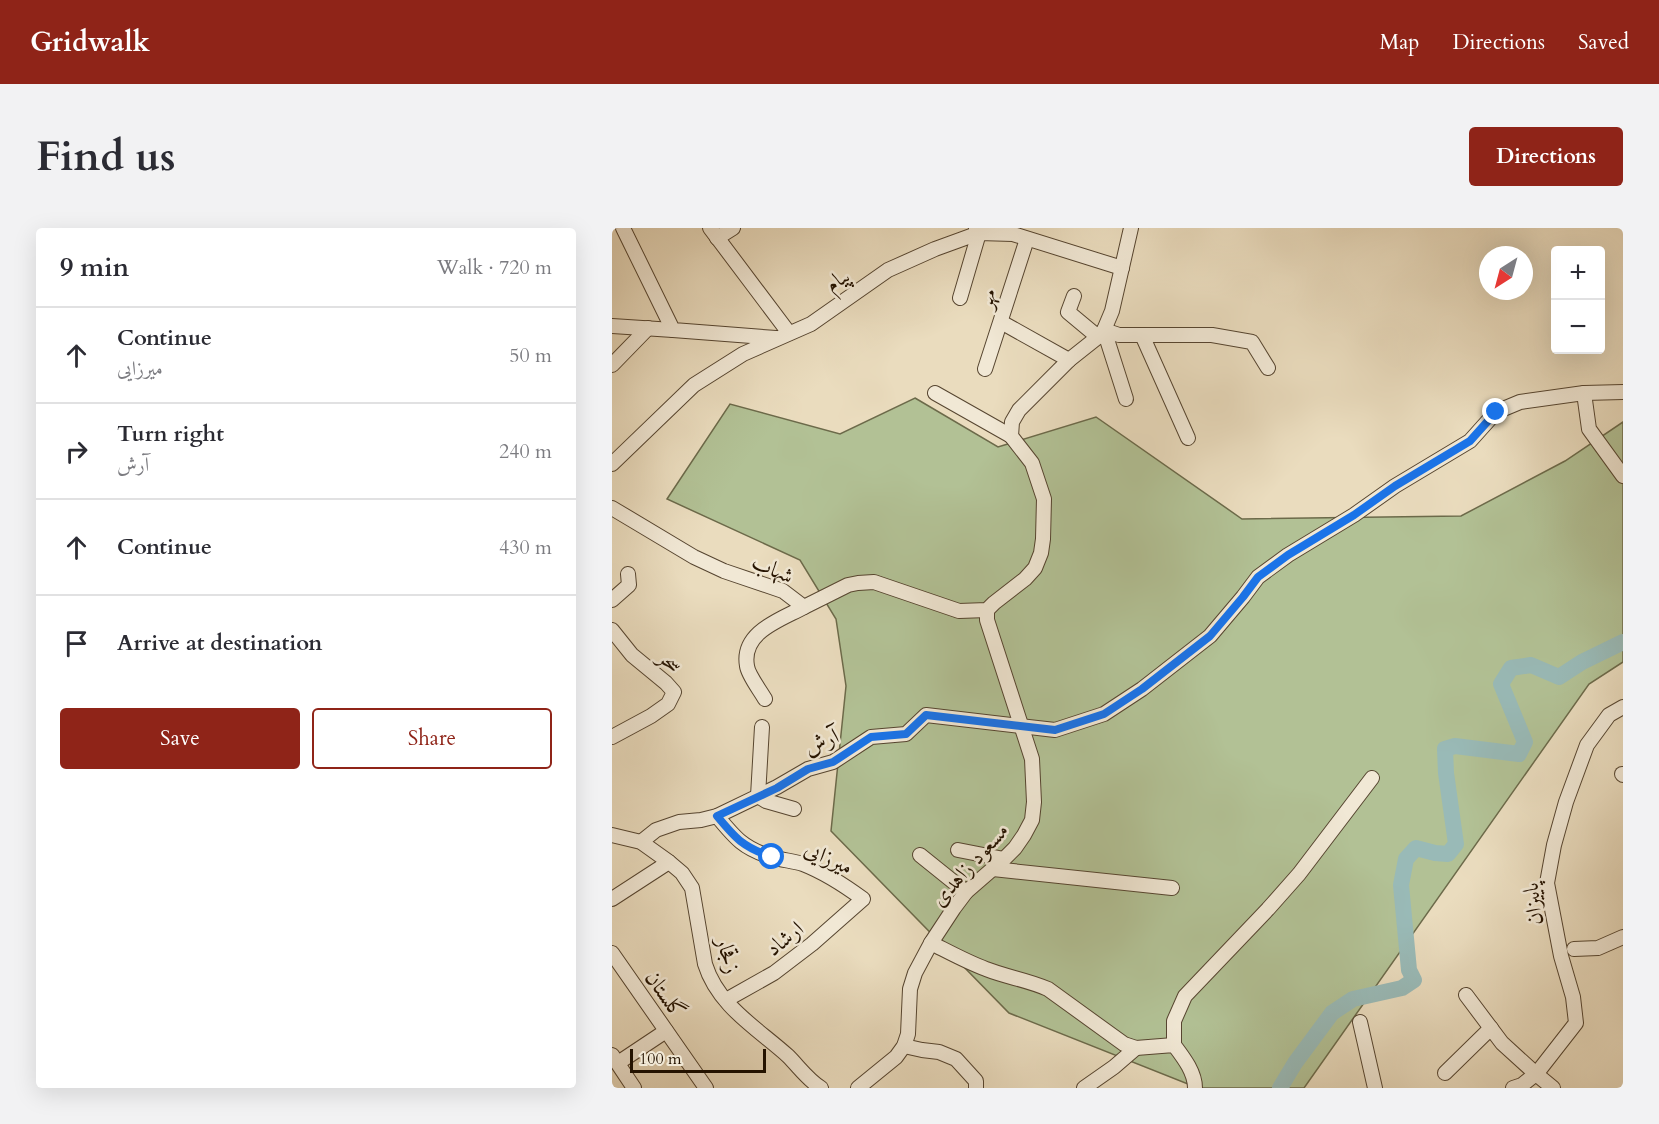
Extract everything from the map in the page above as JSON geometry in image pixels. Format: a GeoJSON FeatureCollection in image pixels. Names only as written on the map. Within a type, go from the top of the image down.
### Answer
{"type":"FeatureCollection","features":[{"type":"Feature","properties":{"kind":"street"},"geometry":{"type":"LineString","coordinates":[[623,228],[673,330]]}},
{"type":"Feature","properties":{"kind":"street"},"geometry":{"type":"LineString","coordinates":[[733,228],[714,233],[783,336]]}},
{"type":"Feature","properties":{"kind":"street"},"geometry":{"type":"LineString","coordinates":[[1011,435],[1012,422],[1019,410],[1069,360],[1101,333],[1112,311],[1131,228]]}},
{"type":"Feature","properties":{"kind":"street"},"geometry":{"type":"LineString","coordinates":[[960,298],[978,230]]}},
{"type":"Feature","properties":{"kind":"street","name":"پیام"},"geometry":{"type":"LineString","coordinates":[[612,464],[694,385],[743,354],[811,324],[888,270],[978,230],[1013,234],[1122,268]]}},
{"type":"Feature","properties":{"kind":"street","name":"مهر"},"geometry":{"type":"LineString","coordinates":[[984,369],[1027,238]]}},
{"type":"Feature","properties":{"kind":"street"},"geometry":{"type":"LineString","coordinates":[[1074,296],[1068,312],[1101,333],[1212,335],[1252,342],[1268,368]]}},
{"type":"Feature","properties":{"kind":"street"},"geometry":{"type":"LineString","coordinates":[[1001,322],[1069,360]]}},
{"type":"Feature","properties":{"kind":"street"},"geometry":{"type":"LineString","coordinates":[[612,326],[783,336]]}},
{"type":"Feature","properties":{"kind":"street"},"geometry":{"type":"LineString","coordinates":[[612,365],[648,328]]}},
{"type":"Feature","properties":{"kind":"street"},"geometry":{"type":"LineString","coordinates":[[1101,333],[1126,399]]}},
{"type":"Feature","properties":{"kind":"street"},"geometry":{"type":"LineString","coordinates":[[1142,335],[1188,438]]}},
{"type":"Feature","properties":{"kind":"street"},"geometry":{"type":"LineString","coordinates":[[1022,727],[1055,730],[1104,714],[1142,689],[1210,636],[1258,577],[1395,486],[1470,441],[1496,412],[1520,402],[1584,393],[1623,392]]}},
{"type":"Feature","properties":{"kind":"street"},"geometry":{"type":"LineString","coordinates":[[804,607],[848,585],[874,582],[960,611],[987,610],[1035,568],[1043,539],[1044,499],[1032,463],[1011,435],[935,393]]}},
{"type":"Feature","properties":{"kind":"street"},"geometry":{"type":"LineString","coordinates":[[1584,393],[1589,429],[1623,476]]}},
{"type":"Feature","properties":{"kind":"street","name":"شهاب"},"geometry":{"type":"LineString","coordinates":[[612,508],[694,557],[724,571],[783,591],[804,607],[759,631],[747,648],[747,668],[765,699]]}},
{"type":"Feature","properties":{"kind":"street"},"geometry":{"type":"LineString","coordinates":[[612,600],[629,585],[628,574]]}},
{"type":"Feature","properties":{"kind":"street","name":"مسعود زاهدی"},"geometry":{"type":"LineString","coordinates":[[904,1046],[908,1034],[910,989],[915,973],[931,943],[966,892],[1004,859],[1024,835],[1032,820],[1034,802],[1032,759],[987,620],[987,610]]}},
{"type":"Feature","properties":{"kind":"street","name":"سحر"},"geometry":{"type":"LineString","coordinates":[[612,630],[632,655],[674,692],[668,704],[612,737]]}},
{"type":"Feature","properties":{"kind":"street","name":"پاییزان"},"geometry":{"type":"LineString","coordinates":[[1513,1088],[1522,1085],[1536,1074],[1576,1023],[1573,997],[1561,956],[1547,883],[1566,802],[1587,745],[1609,715],[1623,707]]}},
{"type":"Feature","properties":{"kind":"street","name":"آرش"},"geometry":{"type":"LineString","coordinates":[[641,842],[656,830],[680,822],[717,816],[808,769],[833,762],[871,737],[906,734],[926,715],[1022,727]]}},
{"type":"Feature","properties":{"kind":"street"},"geometry":{"type":"LineString","coordinates":[[762,727],[758,796],[766,801],[794,809]]}},
{"type":"Feature","properties":{"kind":"street"},"geometry":{"type":"LineString","coordinates":[[1195,1088],[1196,1084],[1187,1063],[1174,1045],[1174,1022],[1185,996],[1299,874],[1372,778]]}},
{"type":"Feature","properties":{"kind":"street","name":"میرزایی"},"geometry":{"type":"LineString","coordinates":[[717,816],[735,838],[751,849],[802,864],[834,879],[863,899]]}},
{"type":"Feature","properties":{"kind":"street","name":"زقجار"},"geometry":{"type":"LineString","coordinates":[[612,836],[641,842],[682,873],[692,888],[708,976],[737,1014],[788,1056],[814,1084],[822,1088]]}},
{"type":"Feature","properties":{"kind":"street"},"geometry":{"type":"LineString","coordinates":[[958,850],[1004,859]]}},
{"type":"Feature","properties":{"kind":"street"},"geometry":{"type":"LineString","coordinates":[[920,855],[966,892]]}},
{"type":"Feature","properties":{"kind":"street"},"geometry":{"type":"LineString","coordinates":[[612,899],[669,862]]}},
{"type":"Feature","properties":{"kind":"street"},"geometry":{"type":"LineString","coordinates":[[993,869],[1172,888]]}},
{"type":"Feature","properties":{"kind":"street","name":"ارشاد"},"geometry":{"type":"LineString","coordinates":[[726,1000],[774,973],[812,944],[863,899]]}},
{"type":"Feature","properties":{"kind":"street"},"geometry":{"type":"LineString","coordinates":[[1574,949],[1598,948],[1623,937]]}},
{"type":"Feature","properties":{"kind":"street"},"geometry":{"type":"LineString","coordinates":[[931,943],[985,969],[1048,989],[1124,1044],[1136,1048],[1174,1045]]}},
{"type":"Feature","properties":{"kind":"street","name":"گلستان"},"geometry":{"type":"LineString","coordinates":[[612,953],[706,1088]]}},
{"type":"Feature","properties":{"kind":"street"},"geometry":{"type":"LineString","coordinates":[[1466,995],[1502,1043],[1553,1088]]}},
{"type":"Feature","properties":{"kind":"street"},"geometry":{"type":"LineString","coordinates":[[1360,1022],[1375,1088]]}},
{"type":"Feature","properties":{"kind":"street"},"geometry":{"type":"LineString","coordinates":[[1445,1073],[1491,1028]]}},
{"type":"Feature","properties":{"kind":"street"},"geometry":{"type":"LineString","coordinates":[[634,1088],[615,1059],[666,1031]]}},
{"type":"Feature","properties":{"kind":"street"},"geometry":{"type":"LineString","coordinates":[[858,1088],[896,1057],[904,1046],[939,1052],[956,1059],[976,1081],[976,1088]]}},
{"type":"Feature","properties":{"kind":"street"},"geometry":{"type":"LineString","coordinates":[[1084,1088],[1136,1048]]}},
{"type":"Feature","properties":{"kind":"green space"},"geometry":{"type":"Polygon","coordinates":[[[915,398],[998,447],[1096,417],[1242,519],[1461,516],[1565,461],[1623,422],[1623,662],[1589,684],[1304,1088],[1198,1088],[1009,1013],[831,831],[846,686],[836,619],[800,560],[667,499],[730,404],[840,434],[915,398]]]}},
{"type":"Feature","properties":{"kind":"waterway"},"geometry":{"type":"LineString","coordinates":[[1280,1088],[1295,1063],[1332,1013],[1353,999],[1402,988],[1414,980],[1409,970],[1401,885],[1406,859],[1416,848],[1448,854],[1456,844],[1445,749],[1455,746],[1519,754],[1525,742],[1501,684],[1511,668],[1531,665],[1559,677],[1582,662],[1623,642]]}},
{"type":"Feature","properties":{"kind":"route"},"geometry":{"type":"LineString","coordinates":[[772,857],[751,849],[735,838],[717,816],[777,788],[808,769],[833,762],[871,737],[906,734],[926,715],[1055,730],[1104,714],[1142,689],[1210,636],[1258,577],[1395,486],[1470,441],[1496,412]]}}]}
